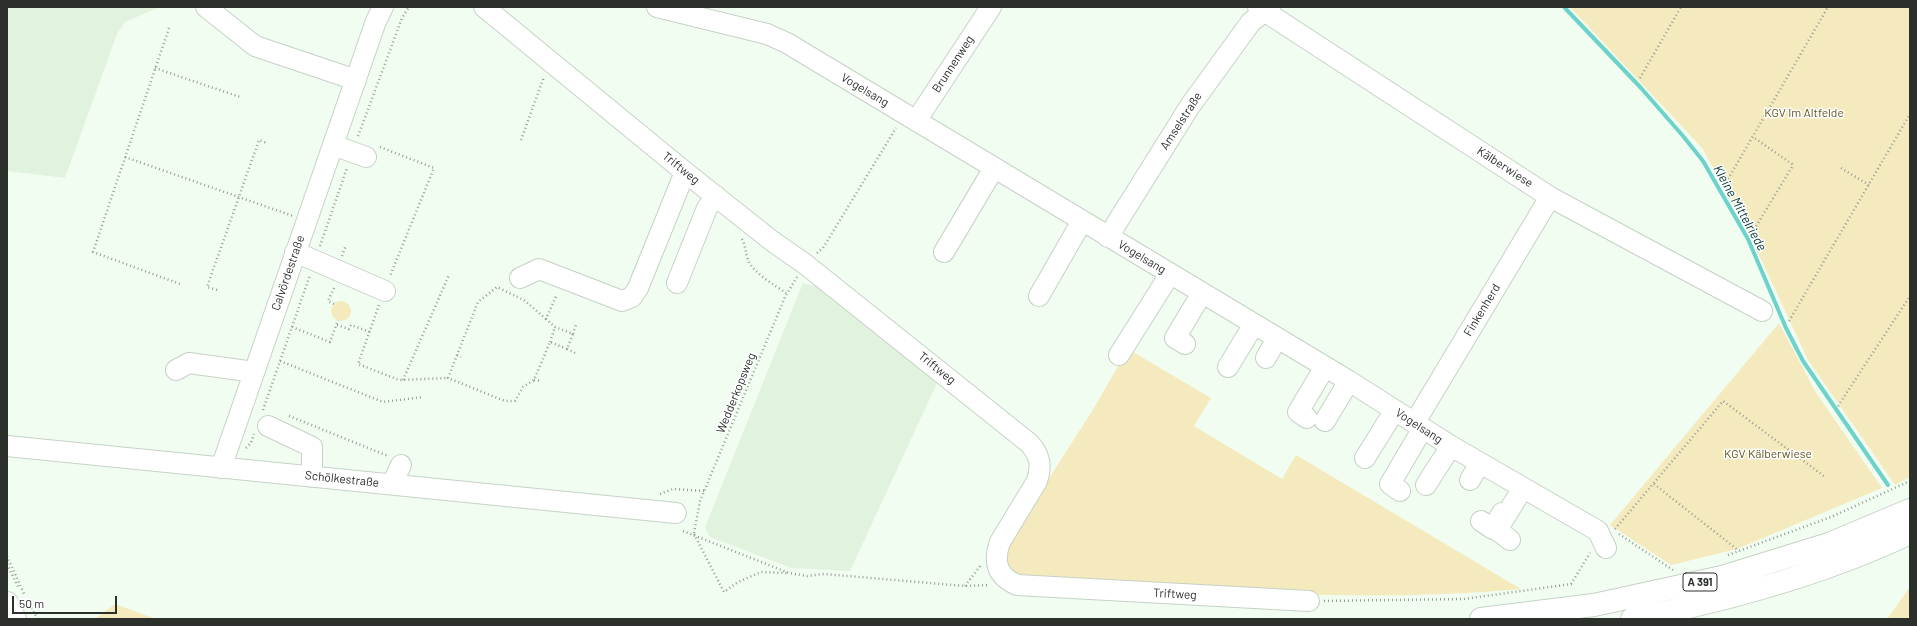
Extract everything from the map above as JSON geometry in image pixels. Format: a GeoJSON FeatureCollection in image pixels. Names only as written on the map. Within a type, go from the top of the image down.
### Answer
{"type":"FeatureCollection","features":[{"type":"Feature","properties":{"kind":"main road","name":"A 391"},"geometry":{"type":"LineString","coordinates":[[1481,619],[1594,606],[1722,577],[1829,544],[1910,510]]}},
{"type":"Feature","properties":{"kind":"main road","name":"A 391"},"geometry":{"type":"LineString","coordinates":[[1632,619],[1728,597],[1832,565],[1910,533]]}},
{"type":"Feature","properties":{"kind":"main road"},"geometry":{"type":"LineString","coordinates":[[7,603],[15,619]]}},
{"type":"Feature","properties":{"kind":"street"},"geometry":{"type":"LineString","coordinates":[[206,7],[255,46],[356,80]]}},
{"type":"Feature","properties":{"kind":"street","name":"Calvördestraße"},"geometry":{"type":"LineString","coordinates":[[221,468],[376,20],[383,7]]}},
{"type":"Feature","properties":{"kind":"street","name":"Vogelsang"},"geometry":{"type":"LineString","coordinates":[[657,7],[684,10],[767,34],[787,43],[1396,410],[1451,446],[1475,471],[1520,487],[1598,531],[1596,550]]}},
{"type":"Feature","properties":{"kind":"street","name":"Brunnenweg"},"geometry":{"type":"LineString","coordinates":[[910,118],[990,7]]}},
{"type":"Feature","properties":{"kind":"street","name":"Triftweg"},"geometry":{"type":"LineString","coordinates":[[490,9],[685,172],[772,241],[809,261],[1029,442],[1037,452],[1040,471],[1037,481],[997,549],[998,566],[1006,580],[1017,585],[1309,601]]}},
{"type":"Feature","properties":{"kind":"street","name":"Kälberwiese"},"geometry":{"type":"LineString","coordinates":[[1263,9],[1550,197],[1762,310]]}},
{"type":"Feature","properties":{"kind":"street","name":"Amselstraße"},"geometry":{"type":"LineString","coordinates":[[1108,237],[1190,106],[1251,22],[1263,9]]}},
{"type":"Feature","properties":{"kind":"street"},"geometry":{"type":"LineString","coordinates":[[333,145],[365,149]]}},
{"type":"Feature","properties":{"kind":"street"},"geometry":{"type":"LineString","coordinates":[[944,252],[994,168]]}},
{"type":"Feature","properties":{"kind":"street"},"geometry":{"type":"LineString","coordinates":[[520,278],[539,270],[622,301],[632,297],[638,288],[685,172]]}},
{"type":"Feature","properties":{"kind":"street"},"geometry":{"type":"LineString","coordinates":[[677,283],[707,208],[716,196]]}},
{"type":"Feature","properties":{"kind":"street","name":"Finkenherd"},"geometry":{"type":"LineString","coordinates":[[1400,491],[1390,484],[1419,425],[1550,197]]}},
{"type":"Feature","properties":{"kind":"street"},"geometry":{"type":"LineString","coordinates":[[1038,296],[1082,221]]}},
{"type":"Feature","properties":{"kind":"street"},"geometry":{"type":"LineString","coordinates":[[295,252],[385,291]]}},
{"type":"Feature","properties":{"kind":"street"},"geometry":{"type":"LineString","coordinates":[[1152,319],[1174,276]]}},
{"type":"Feature","properties":{"kind":"street"},"geometry":{"type":"LineString","coordinates":[[1119,355],[1174,276]]}},
{"type":"Feature","properties":{"kind":"street"},"geometry":{"type":"LineString","coordinates":[[1185,344],[1175,338],[1202,293]]}},
{"type":"Feature","properties":{"kind":"street"},"geometry":{"type":"LineString","coordinates":[[1229,341],[1249,321]]}},
{"type":"Feature","properties":{"kind":"street"},"geometry":{"type":"LineString","coordinates":[[1228,366],[1249,321]]}},
{"type":"Feature","properties":{"kind":"street"},"geometry":{"type":"LineString","coordinates":[[1266,358],[1277,338]]}},
{"type":"Feature","properties":{"kind":"street"},"geometry":{"type":"LineString","coordinates":[[176,370],[189,363],[254,372]]}},
{"type":"Feature","properties":{"kind":"street"},"geometry":{"type":"LineString","coordinates":[[1325,366],[1298,412],[1316,420],[1349,381]]}},
{"type":"Feature","properties":{"kind":"street"},"geometry":{"type":"LineString","coordinates":[[1365,458],[1396,410]]}},
{"type":"Feature","properties":{"kind":"street"},"geometry":{"type":"LineString","coordinates":[[264,419],[312,447],[312,477]]}},
{"type":"Feature","properties":{"kind":"street","name":"Schölkestraße"},"geometry":{"type":"LineString","coordinates":[[7,446],[392,484],[680,522]]}},
{"type":"Feature","properties":{"kind":"street"},"geometry":{"type":"LineString","coordinates":[[1426,485],[1451,446]]}},
{"type":"Feature","properties":{"kind":"street"},"geometry":{"type":"LineString","coordinates":[[392,484],[400,465]]}},
{"type":"Feature","properties":{"kind":"street"},"geometry":{"type":"LineString","coordinates":[[1481,522],[1493,529],[1520,487]]}},
{"type":"Feature","properties":{"kind":"street"},"geometry":{"type":"LineString","coordinates":[[1510,540],[1497,530],[1520,487]]}},
{"type":"Feature","properties":{"kind":"path"},"geometry":{"type":"LineString","coordinates":[[409,7],[399,25],[357,138],[365,149],[434,168],[385,291],[358,364],[402,380],[448,378],[505,401],[515,401],[523,387],[534,380],[555,327]]}},
{"type":"Feature","properties":{"kind":"path"},"geometry":{"type":"LineString","coordinates":[[1640,78],[1681,7]]}},
{"type":"Feature","properties":{"kind":"path"},"geometry":{"type":"LineString","coordinates":[[1724,186],[1828,7]]}},
{"type":"Feature","properties":{"kind":"path"},"geometry":{"type":"LineString","coordinates":[[169,28],[93,252],[180,284]]}},
{"type":"Feature","properties":{"kind":"path"},"geometry":{"type":"LineString","coordinates":[[155,68],[240,97]]}},
{"type":"Feature","properties":{"kind":"path"},"geometry":{"type":"LineString","coordinates":[[521,140],[545,75]]}},
{"type":"Feature","properties":{"kind":"path"},"geometry":{"type":"LineString","coordinates":[[1789,321],[1910,114]]}},
{"type":"Feature","properties":{"kind":"path","name":"Wedderkopsweg"},"geometry":{"type":"LineString","coordinates":[[694,533],[700,501],[706,491],[786,294],[809,261],[823,248],[910,118]]}},
{"type":"Feature","properties":{"kind":"path"},"geometry":{"type":"LineString","coordinates":[[1752,233],[1792,167],[1792,164],[1753,137]]}},
{"type":"Feature","properties":{"kind":"path"},"geometry":{"type":"LineString","coordinates":[[217,290],[207,287],[259,140],[267,143]]}},
{"type":"Feature","properties":{"kind":"path"},"geometry":{"type":"LineString","coordinates":[[241,452],[251,443],[264,419],[264,406],[315,260],[365,149]]}},
{"type":"Feature","properties":{"kind":"path"},"geometry":{"type":"LineString","coordinates":[[125,157],[306,221]]}},
{"type":"Feature","properties":{"kind":"path"},"geometry":{"type":"LineString","coordinates":[[1841,168],[1869,185]]}},
{"type":"Feature","properties":{"kind":"path"},"geometry":{"type":"LineString","coordinates":[[739,234],[746,247],[748,260],[755,269],[786,294]]}},
{"type":"Feature","properties":{"kind":"path"},"geometry":{"type":"LineString","coordinates":[[402,380],[449,275]]}},
{"type":"Feature","properties":{"kind":"path"},"geometry":{"type":"LineString","coordinates":[[546,319],[563,278]]}},
{"type":"Feature","properties":{"kind":"path"},"geometry":{"type":"LineString","coordinates":[[448,378],[478,302],[497,287],[524,300],[555,327],[573,334]]}},
{"type":"Feature","properties":{"kind":"path"},"geometry":{"type":"LineString","coordinates":[[1838,406],[1910,296]]}},
{"type":"Feature","properties":{"kind":"path"},"geometry":{"type":"LineString","coordinates":[[292,327],[330,342],[338,320]]}},
{"type":"Feature","properties":{"kind":"path"},"geometry":{"type":"LineString","coordinates":[[470,322],[475,323]]}},
{"type":"Feature","properties":{"kind":"path"},"geometry":{"type":"LineString","coordinates":[[337,325],[349,330],[350,325],[370,332]]}},
{"type":"Feature","properties":{"kind":"path"},"geometry":{"type":"LineString","coordinates":[[568,349],[576,325]]}},
{"type":"Feature","properties":{"kind":"path"},"geometry":{"type":"LineString","coordinates":[[550,342],[574,353]]}},
{"type":"Feature","properties":{"kind":"path"},"geometry":{"type":"LineString","coordinates":[[457,355],[461,357]]}},
{"type":"Feature","properties":{"kind":"path"},"geometry":{"type":"LineString","coordinates":[[280,361],[383,402],[423,397]]}},
{"type":"Feature","properties":{"kind":"path"},"geometry":{"type":"LineString","coordinates":[[534,380],[540,381]]}},
{"type":"Feature","properties":{"kind":"path"},"geometry":{"type":"LineString","coordinates":[[1679,568],[1672,570],[1613,531],[1723,401],[1825,477]]}},
{"type":"Feature","properties":{"kind":"path"},"geometry":{"type":"LineString","coordinates":[[264,406],[264,419]]}},
{"type":"Feature","properties":{"kind":"path"},"geometry":{"type":"LineString","coordinates":[[285,414],[402,461],[400,465]]}},
{"type":"Feature","properties":{"kind":"path"},"geometry":{"type":"LineString","coordinates":[[1726,556],[1831,517],[1910,481]]}},
{"type":"Feature","properties":{"kind":"path"},"geometry":{"type":"LineString","coordinates":[[1654,484],[1740,551]]}},
{"type":"Feature","properties":{"kind":"path"},"geometry":{"type":"LineString","coordinates":[[658,495],[673,489],[706,491]]}},
{"type":"Feature","properties":{"kind":"path"},"geometry":{"type":"LineString","coordinates":[[680,522],[694,533],[789,573]]}},
{"type":"Feature","properties":{"kind":"path"},"geometry":{"type":"LineString","coordinates":[[694,533],[724,592],[738,582],[761,572],[789,573],[807,576],[824,574],[965,586],[1017,585]]}},
{"type":"Feature","properties":{"kind":"path"},"geometry":{"type":"LineString","coordinates":[[1309,601],[1464,599],[1571,584],[1596,550]]}},
{"type":"Feature","properties":{"kind":"path"},"geometry":{"type":"LineString","coordinates":[[7,556],[31,608],[38,619]]}},
{"type":"Feature","properties":{"kind":"shaded area"},"geometry":{"type":"Polygon","coordinates":[[[7,7],[160,7],[125,22],[117,34],[65,178],[7,171],[7,7]]]}},
{"type":"Feature","properties":{"kind":"shaded area"},"geometry":{"type":"Polygon","coordinates":[[[803,283],[823,288],[938,381],[850,571],[791,568],[710,537],[705,527],[803,283]]]}},
{"type":"Feature","properties":{"kind":"green space","name":"KGV Im Altfelde"},"geometry":{"type":"Polygon","coordinates":[[[1570,7],[1910,7],[1910,477],[1895,485],[1808,360],[1745,225],[1702,148],[1570,7]]]}},
{"type":"Feature","properties":{"kind":"green space"},"geometry":{"type":"Polygon","coordinates":[[[341,301],[348,304],[351,311],[348,318],[341,321],[334,318],[331,311],[334,304],[341,301]]]}},
{"type":"Feature","properties":{"kind":"green space","name":"KGV Kälberwiese"},"geometry":{"type":"Polygon","coordinates":[[[1779,323],[1815,391],[1882,488],[1737,549],[1671,565],[1610,525],[1779,323]]]}},
{"type":"Feature","properties":{"kind":"green space"},"geometry":{"type":"Polygon","coordinates":[[[1128,349],[1211,398],[1194,426],[1282,479],[1296,455],[1521,589],[1458,594],[1332,595],[1206,590],[1017,578],[1005,566],[1007,544],[1094,408],[1128,349]]]}},
{"type":"Feature","properties":{"kind":"green space"},"geometry":{"type":"Polygon","coordinates":[[[1910,587],[1910,619],[1887,619],[1910,587]]]}},
{"type":"Feature","properties":{"kind":"green space"},"geometry":{"type":"Polygon","coordinates":[[[115,604],[156,619],[95,619],[115,604]]]}},
{"type":"Feature","properties":{"kind":"waterway","name":"Kleine Mittelriede"},"geometry":{"type":"LineString","coordinates":[[1564,7],[1641,88],[1703,161],[1748,239],[1786,328],[1803,361],[1888,485]]}}]}
